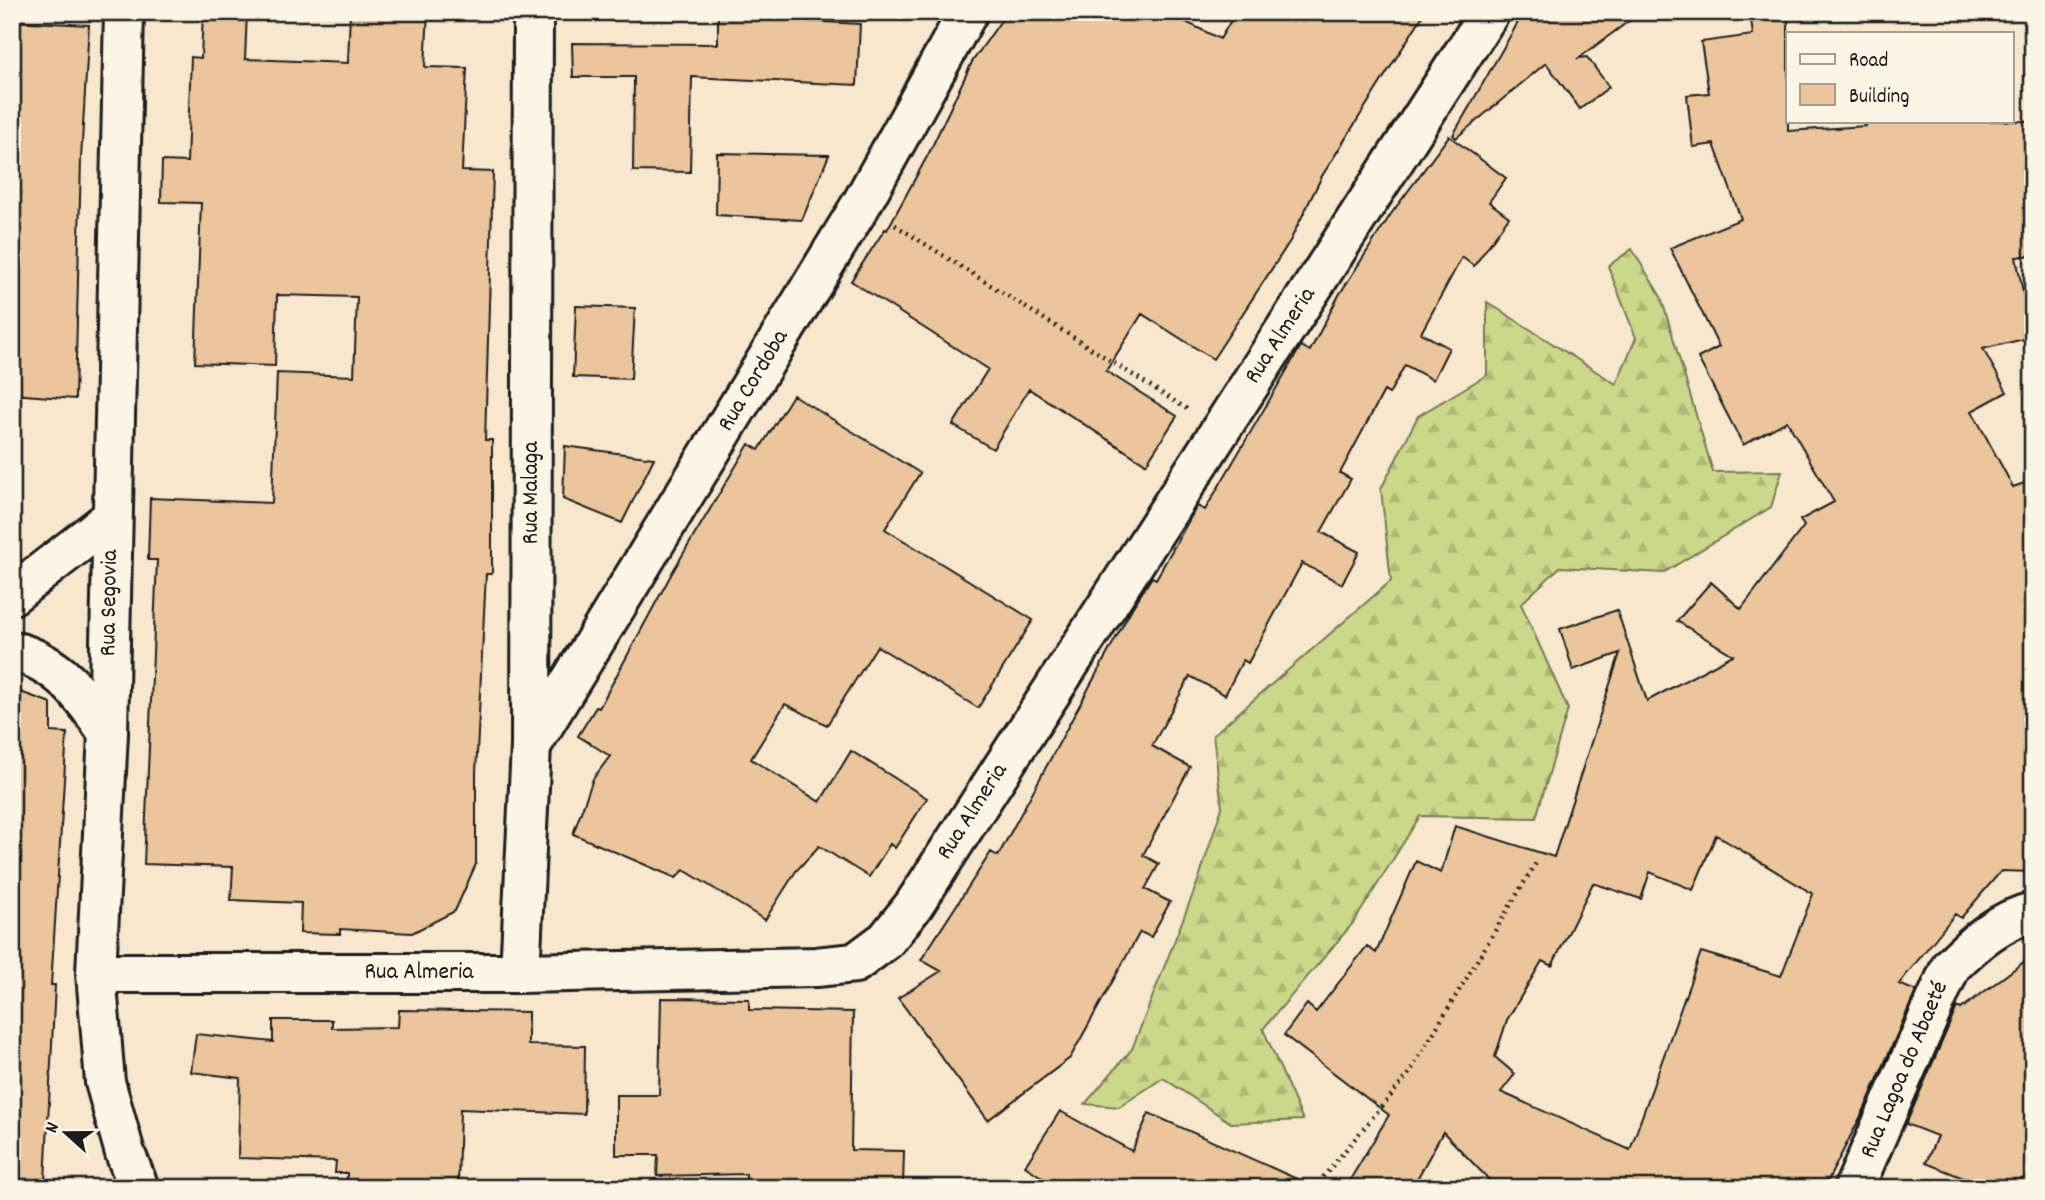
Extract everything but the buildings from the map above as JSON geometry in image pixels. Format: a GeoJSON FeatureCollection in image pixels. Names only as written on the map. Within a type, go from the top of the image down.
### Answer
{"type":"FeatureCollection","features":[{"type":"Feature","properties":{"kind":"street","name":"Rua Segovia"},"geometry":{"type":"LineString","coordinates":[[124,12],[108,733],[96,973],[105,1082],[125,1153],[139,1188]]}},
{"type":"Feature","properties":{"kind":"street","name":"Rua Malaga"},"geometry":{"type":"LineString","coordinates":[[520,974],[531,746],[533,12]]}},
{"type":"Feature","properties":{"kind":"street","name":"Rua Almeria"},"geometry":{"type":"LineString","coordinates":[[96,973],[520,974],[816,967],[855,963],[886,940],[914,905],[1490,12]]}},
{"type":"Feature","properties":{"kind":"street","name":"Rua Cordoba"},"geometry":{"type":"LineString","coordinates":[[531,746],[862,203],[963,17]]}},
{"type":"Feature","properties":{"kind":"street"},"geometry":{"type":"LineString","coordinates":[[12,595],[111,518]]}},
{"type":"Feature","properties":{"kind":"street"},"geometry":{"type":"LineString","coordinates":[[12,651],[51,666],[79,691],[108,733]]}},
{"type":"Feature","properties":{"kind":"street","name":"Rua Lagoa do Abaeté"},"geometry":{"type":"LineString","coordinates":[[1854,1188],[1951,966],[1977,940],[2017,916],[2033,912]]}},
{"type":"Feature","properties":{"kind":"path"},"geometry":{"type":"LineString","coordinates":[[862,203],[1220,430]]}},
{"type":"Feature","properties":{"kind":"path"},"geometry":{"type":"LineString","coordinates":[[1314,1188],[1408,1075],[1536,863]]}},
{"type":"Feature","properties":{"kind":"green space"},"geometry":{"type":"Polygon","coordinates":[[[1632,249],[1661,297],[1713,472],[1782,471],[1771,507],[1663,573],[1560,567],[1521,604],[1568,709],[1536,818],[1420,816],[1354,922],[1263,1029],[1303,1120],[1231,1123],[1163,1078],[1119,1107],[1085,1104],[1132,1049],[1198,881],[1222,807],[1213,735],[1391,581],[1381,489],[1418,416],[1487,375],[1487,302],[1616,384],[1636,338],[1608,266],[1632,249]]]}}]}
